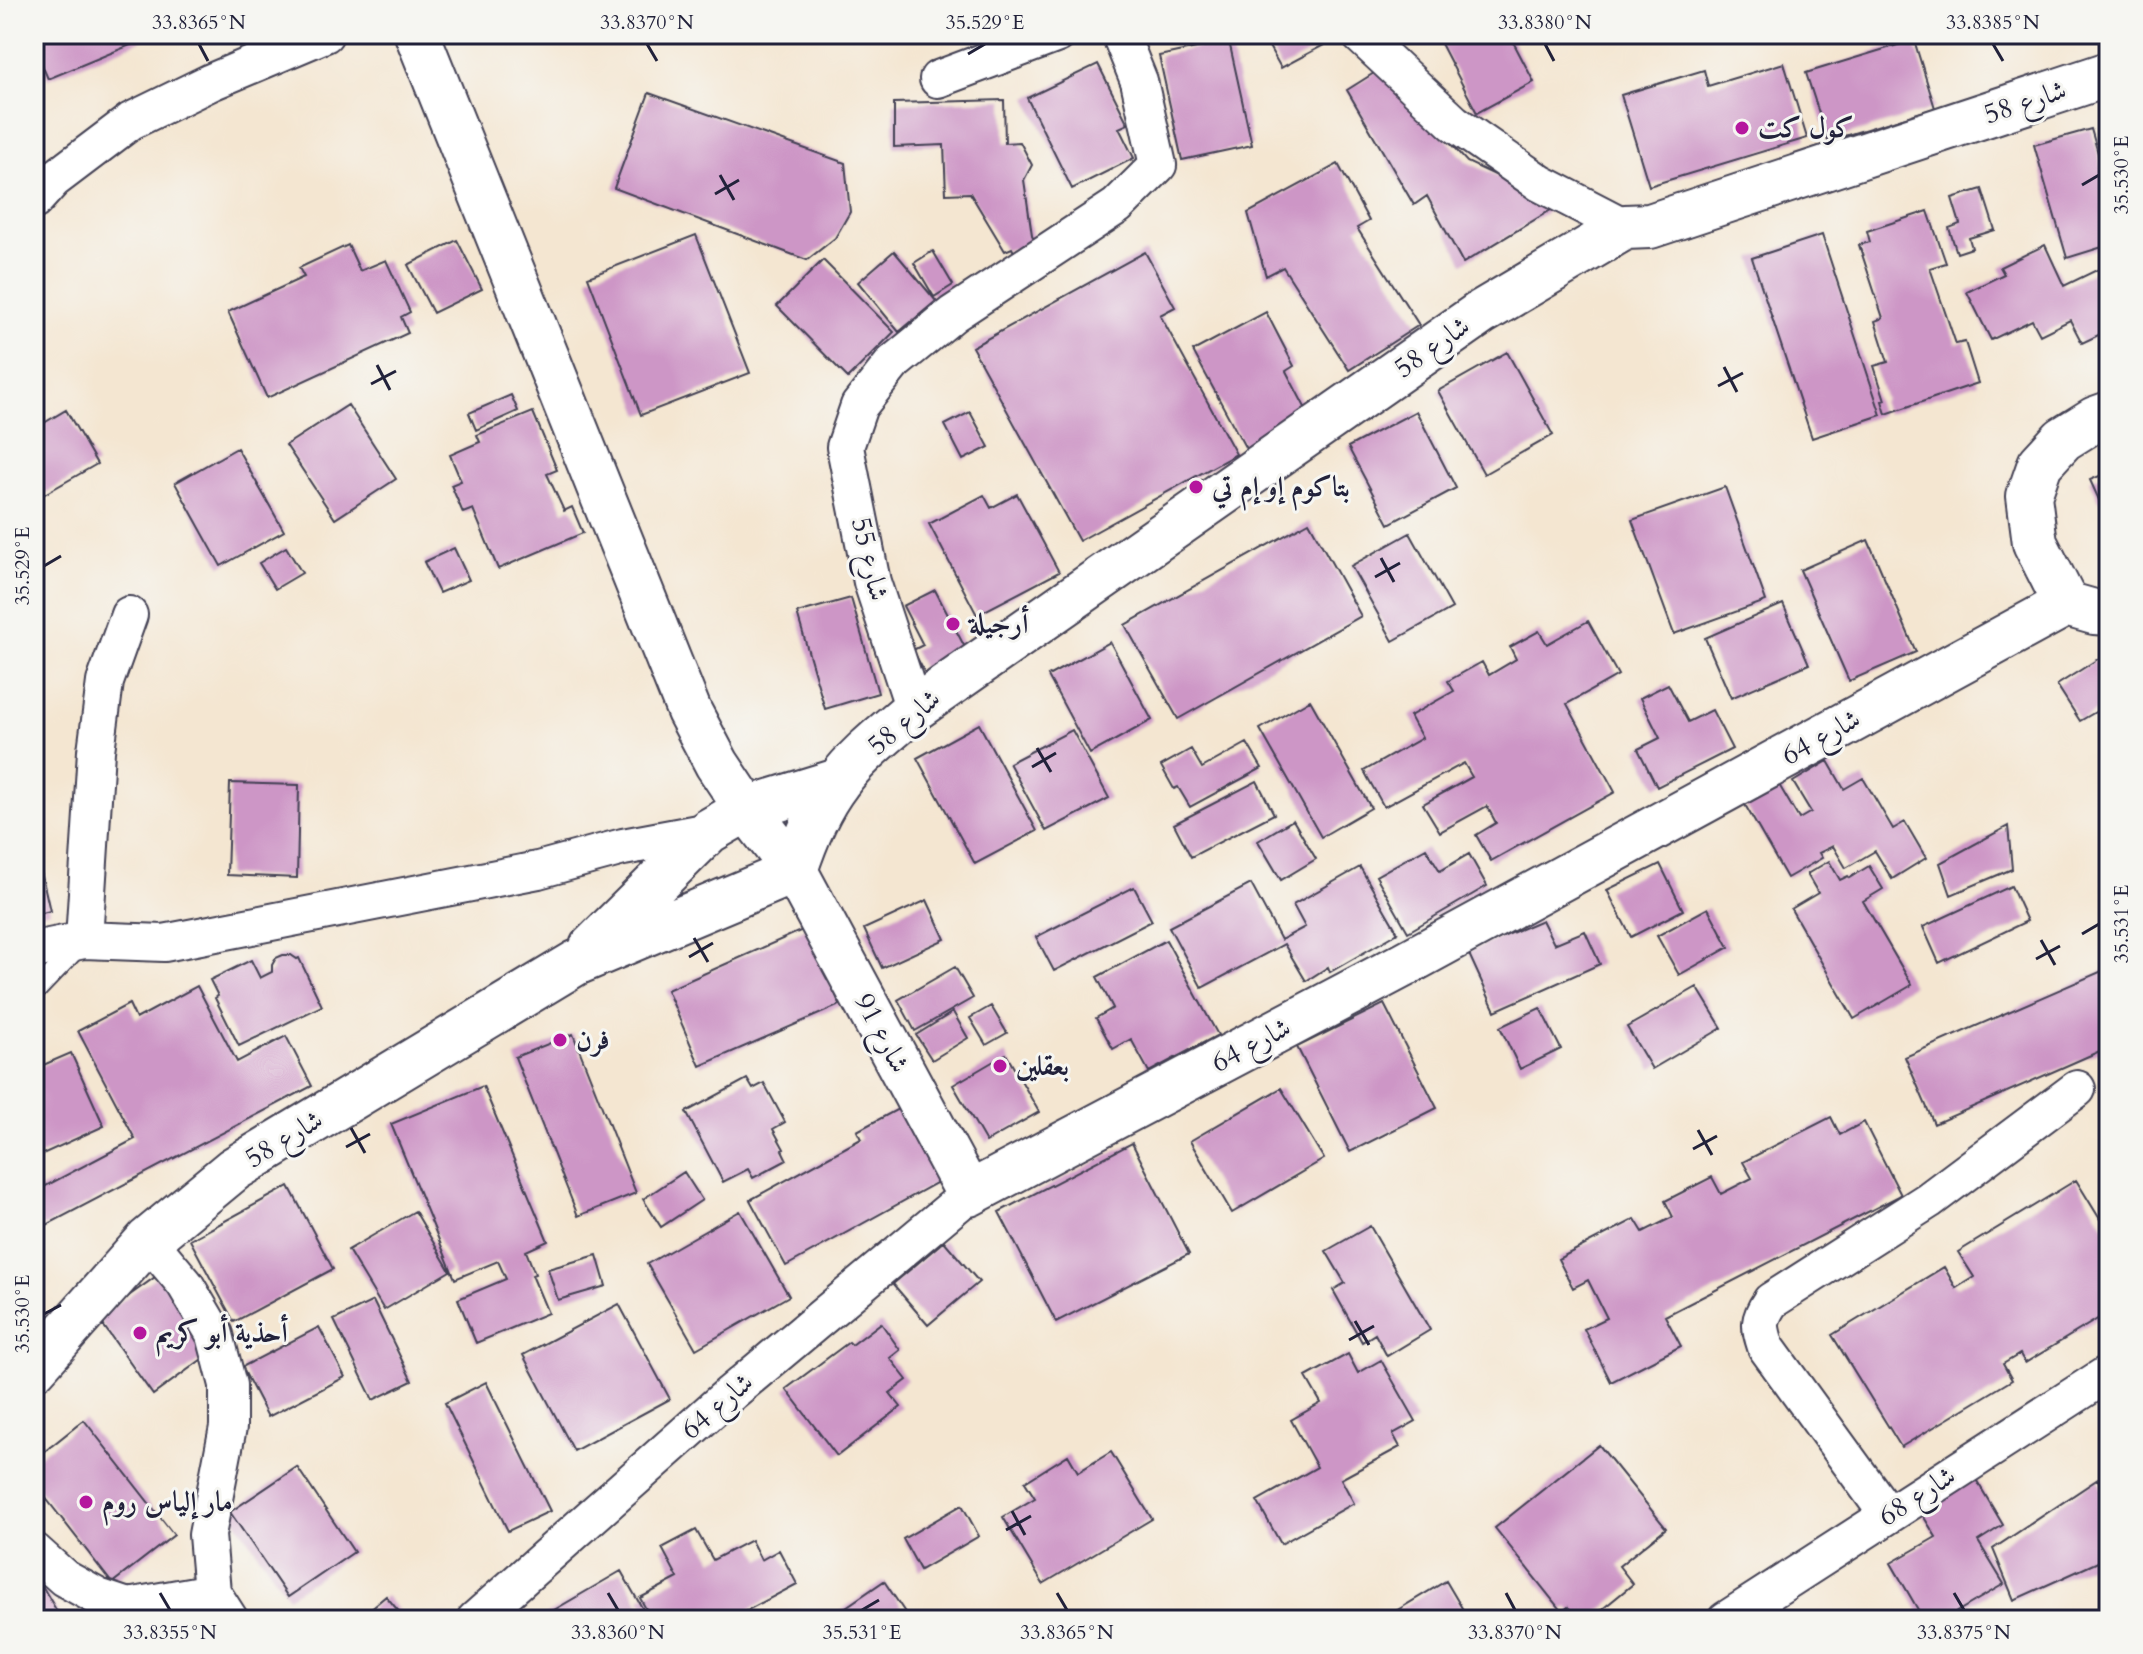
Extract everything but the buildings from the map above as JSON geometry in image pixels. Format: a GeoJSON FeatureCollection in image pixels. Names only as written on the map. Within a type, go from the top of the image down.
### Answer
{"type":"FeatureCollection","features":[{"type":"Feature","properties":{"kind":"street"},"geometry":{"type":"LineString","coordinates":[[34,201],[53,180],[131,121],[211,82],[325,34]]}},
{"type":"Feature","properties":{"kind":"street","name":"شارع 91"},"geometry":{"type":"LineString","coordinates":[[417,34],[689,711],[717,764],[795,871],[969,1194]]}},
{"type":"Feature","properties":{"kind":"street"},"geometry":{"type":"LineString","coordinates":[[938,79],[1058,34]]}},
{"type":"Feature","properties":{"kind":"street","name":"شارع 55"},"geometry":{"type":"LineString","coordinates":[[914,709],[872,582],[845,447],[859,406],[893,363],[953,314],[1117,206],[1158,165],[1139,81],[1120,34]]}},
{"type":"Feature","properties":{"kind":"street"},"geometry":{"type":"LineString","coordinates":[[1361,36],[1454,123],[1540,183],[1625,227]]}},
{"type":"Feature","properties":{"kind":"street","name":"شارع 58"},"geometry":{"type":"LineString","coordinates":[[34,1368],[148,1240],[234,1169],[576,963],[795,871],[804,842],[838,781],[914,709],[1482,312],[1625,227],[1650,226],[2109,74]]}},
{"type":"Feature","properties":{"kind":"street"},"geometry":{"type":"LineString","coordinates":[[2109,414],[2063,439],[2040,464],[2029,496],[2035,543],[2066,604],[2109,613]]}},
{"type":"Feature","properties":{"kind":"street","name":"شارع 64"},"geometry":{"type":"LineString","coordinates":[[475,1620],[731,1393],[969,1194],[1417,958],[2066,604]]}},
{"type":"Feature","properties":{"kind":"street"},"geometry":{"type":"LineString","coordinates":[[84,940],[97,737],[105,682],[129,615]]}},
{"type":"Feature","properties":{"kind":"street","name":"شارع 58"},"geometry":{"type":"LineString","coordinates":[[576,963],[709,831],[747,809],[838,781]]}},
{"type":"Feature","properties":{"kind":"street"},"geometry":{"type":"LineString","coordinates":[[34,950],[84,940],[164,943],[538,870],[623,847],[709,831]]}},
{"type":"Feature","properties":{"kind":"street"},"geometry":{"type":"LineString","coordinates":[[1888,1515],[1766,1347],[1759,1328],[1762,1313],[1771,1301],[1929,1200],[2077,1089]]}},
{"type":"Feature","properties":{"kind":"street"},"geometry":{"type":"LineString","coordinates":[[34,1551],[64,1578],[98,1597],[128,1607],[221,1606],[207,1535],[228,1427],[228,1385],[215,1335],[185,1284],[148,1240]]}},
{"type":"Feature","properties":{"kind":"street","name":"شارع 68"},"geometry":{"type":"LineString","coordinates":[[1726,1620],[2109,1373]]}},
{"type":"Feature","properties":{"kind":"lane"},"geometry":{"type":"LineString","coordinates":[[34,993],[84,940]]}},
{"type":"Feature","properties":{"kind":"place","name":"كول كت"},"geometry":{"type":"Point","coordinates":[1742,128]}},
{"type":"Feature","properties":{"kind":"place","name":"بتاكوم إو إم تي"},"geometry":{"type":"Point","coordinates":[1196,487]}},
{"type":"Feature","properties":{"kind":"place","name":"أرجيلة"},"geometry":{"type":"Point","coordinates":[953,624]}},
{"type":"Feature","properties":{"kind":"place","name":"فرن"},"geometry":{"type":"Point","coordinates":[560,1040]}},
{"type":"Feature","properties":{"kind":"place","name":"بعقلين"},"geometry":{"type":"Point","coordinates":[1000,1066]}},
{"type":"Feature","properties":{"kind":"place","name":"أحذية أبو كريم"},"geometry":{"type":"Point","coordinates":[140,1333]}},
{"type":"Feature","properties":{"kind":"place","name":"مار إلياس روم"},"geometry":{"type":"Point","coordinates":[86,1502]}}]}
